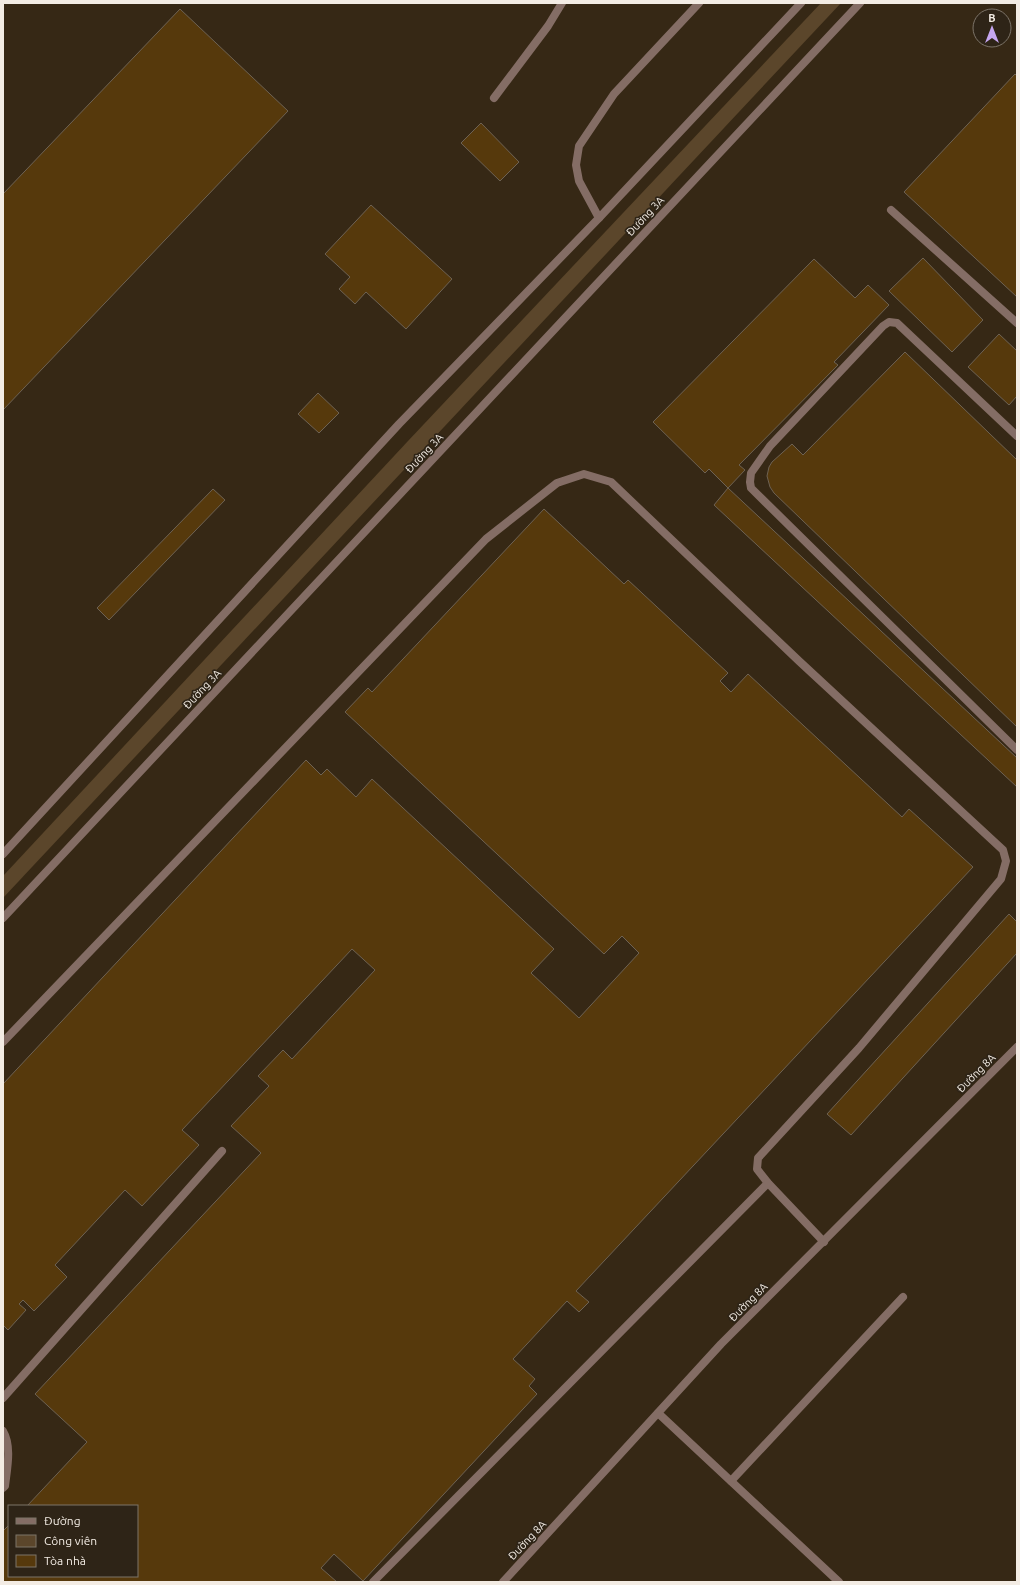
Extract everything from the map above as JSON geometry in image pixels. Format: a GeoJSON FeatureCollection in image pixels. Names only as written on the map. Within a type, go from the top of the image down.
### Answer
{"type":"FeatureCollection","features":[{"type":"Feature","properties":{"kind":"street"},"geometry":{"type":"LineString","coordinates":[[494,98],[548,26],[562,3]]}},
{"type":"Feature","properties":{"kind":"street"},"geometry":{"type":"LineString","coordinates":[[599,218],[579,181],[576,165],[578,146],[614,94],[700,3]]}},
{"type":"Feature","properties":{"kind":"street"},"geometry":{"type":"LineString","coordinates":[[3,854],[399,424],[599,218],[801,3]]}},
{"type":"Feature","properties":{"kind":"street","name":"Đường 3A"},"geometry":{"type":"LineString","coordinates":[[3,918],[860,3]]}},
{"type":"Feature","properties":{"kind":"street"},"geometry":{"type":"LineString","coordinates":[[891,210],[1017,323]]}},
{"type":"Feature","properties":{"kind":"street"},"geometry":{"type":"LineString","coordinates":[[1017,436],[897,322],[889,322],[883,326],[770,446],[751,473],[750,482],[751,488],[1017,750]]}},
{"type":"Feature","properties":{"kind":"street"},"geometry":{"type":"LineString","coordinates":[[3,1042],[486,539],[557,483],[584,474],[611,482],[799,661],[1004,850],[1006,862],[1001,879],[859,1048],[758,1158],[757,1169],[768,1183],[824,1242]]}},
{"type":"Feature","properties":{"kind":"street","name":"Đường 8A"},"geometry":{"type":"LineString","coordinates":[[503,1582],[721,1344],[1017,1047]]}},
{"type":"Feature","properties":{"kind":"street"},"geometry":{"type":"LineString","coordinates":[[3,1398],[222,1151]]}},
{"type":"Feature","properties":{"kind":"street"},"geometry":{"type":"LineString","coordinates":[[373,1582],[768,1183]]}},
{"type":"Feature","properties":{"kind":"street"},"geometry":{"type":"LineString","coordinates":[[731,1481],[903,1297]]}},
{"type":"Feature","properties":{"kind":"street"},"geometry":{"type":"LineString","coordinates":[[658,1413],[839,1582]]}},
{"type":"Feature","properties":{"kind":"street"},"geometry":{"type":"LineString","coordinates":[[3,1431],[6,1436],[7,1460],[5,1486],[3,1488]]}},
{"type":"Feature","properties":{"kind":"shaded area"},"geometry":{"type":"Polygon","coordinates":[[[3,3],[1017,3],[1017,1582],[3,1582],[3,3]]]}},
{"type":"Feature","properties":{"kind":"green space"},"geometry":{"type":"Polygon","coordinates":[[[821,3],[841,3],[3,898],[3,876],[408,441],[821,3]]]}},
{"type":"Feature","properties":{"kind":"building"},"geometry":{"type":"Polygon","coordinates":[[[180,9],[288,111],[3,410],[3,194],[180,9]]]}},
{"type":"Feature","properties":{"kind":"building"},"geometry":{"type":"Polygon","coordinates":[[[1015,74],[1017,76],[1017,297],[904,192],[1015,74]]]}},
{"type":"Feature","properties":{"kind":"building"},"geometry":{"type":"Polygon","coordinates":[[[481,123],[519,162],[500,181],[461,143],[481,123]]]}},
{"type":"Feature","properties":{"kind":"building"},"geometry":{"type":"Polygon","coordinates":[[[371,205],[452,279],[406,329],[366,292],[355,304],[339,289],[350,277],[325,254],[371,205]]]}},
{"type":"Feature","properties":{"kind":"building"},"geometry":{"type":"Polygon","coordinates":[[[923,258],[983,320],[952,352],[889,291],[923,258]]]}},
{"type":"Feature","properties":{"kind":"building"},"geometry":{"type":"Polygon","coordinates":[[[814,259],[855,298],[868,285],[889,305],[834,362],[838,365],[739,465],[745,470],[728,488],[709,469],[705,473],[653,422],[814,259]]]}},
{"type":"Feature","properties":{"kind":"building"},"geometry":{"type":"Polygon","coordinates":[[[999,334],[1017,351],[1017,396],[1009,405],[968,367],[999,334]]]}},
{"type":"Feature","properties":{"kind":"building"},"geometry":{"type":"Polygon","coordinates":[[[905,352],[1017,460],[1017,727],[774,493],[770,487],[767,476],[772,462],[792,444],[803,455],[905,352]]]}},
{"type":"Feature","properties":{"kind":"building"},"geometry":{"type":"Polygon","coordinates":[[[318,393],[339,413],[319,433],[298,414],[318,393]]]}},
{"type":"Feature","properties":{"kind":"building"},"geometry":{"type":"Polygon","coordinates":[[[728,488],[1017,758],[1017,787],[714,505],[728,488]]]}},
{"type":"Feature","properties":{"kind":"building"},"geometry":{"type":"Polygon","coordinates":[[[213,489],[225,500],[109,620],[97,608],[213,489]]]}},
{"type":"Feature","properties":{"kind":"building"},"geometry":{"type":"Polygon","coordinates":[[[544,509],[624,584],[628,580],[728,673],[720,681],[731,692],[748,674],[902,817],[909,809],[973,867],[576,1291],[589,1302],[579,1312],[567,1301],[513,1359],[535,1379],[529,1386],[537,1394],[363,1581],[334,1554],[321,1568],[337,1582],[3,1582],[3,1531],[8,1526],[8,1577],[138,1577],[138,1505],[28,1505],[87,1442],[35,1394],[261,1153],[231,1126],[269,1086],[258,1076],[283,1050],[292,1059],[375,970],[352,949],[182,1130],[199,1145],[142,1206],[125,1190],[55,1265],[67,1277],[34,1311],[23,1300],[19,1304],[26,1310],[8,1330],[3,1325],[3,1084],[306,760],[321,775],[327,769],[356,797],[372,779],[554,949],[531,973],[579,1018],[639,953],[622,936],[604,954],[345,712],[368,688],[372,692],[544,509]]]}},
{"type":"Feature","properties":{"kind":"building"},"geometry":{"type":"Polygon","coordinates":[[[1009,914],[1017,922],[1017,953],[851,1135],[827,1114],[1009,914]]]}}]}
